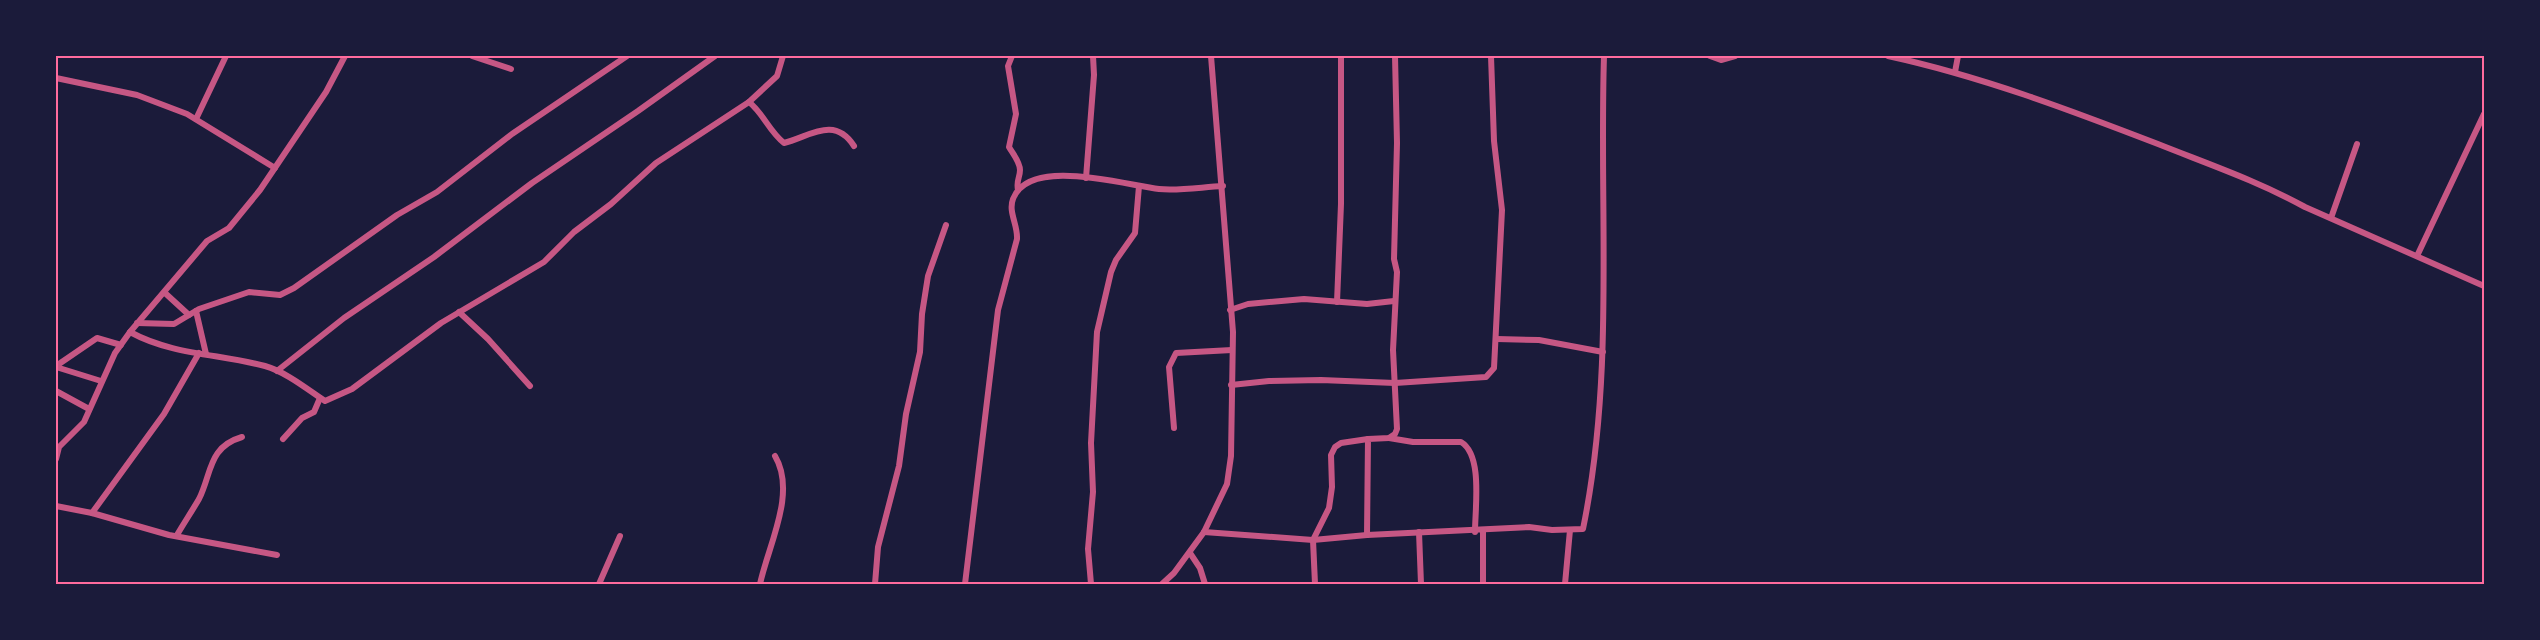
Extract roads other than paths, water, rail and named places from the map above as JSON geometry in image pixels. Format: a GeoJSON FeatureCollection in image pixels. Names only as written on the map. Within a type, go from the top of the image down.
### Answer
{"type":"FeatureCollection","features":[{"type":"Feature","properties":{"kind":"street"},"geometry":{"type":"LineString","coordinates":[[196,119],[226,56]]}},
{"type":"Feature","properties":{"kind":"street"},"geometry":{"type":"LineString","coordinates":[[56,459],[59,447],[84,422],[120,345],[207,241],[229,228],[260,190],[326,92],[345,56]]}},
{"type":"Feature","properties":{"kind":"street"},"geometry":{"type":"LineString","coordinates":[[472,56],[511,69]]}},
{"type":"Feature","properties":{"kind":"street"},"geometry":{"type":"LineString","coordinates":[[137,323],[174,324],[196,311],[249,292],[279,295],[294,288],[379,230],[397,215],[436,192],[502,141],[627,56]]}},
{"type":"Feature","properties":{"kind":"street"},"geometry":{"type":"LineString","coordinates":[[277,371],[344,318],[434,257],[532,183],[715,56]]}},
{"type":"Feature","properties":{"kind":"street"},"geometry":{"type":"LineString","coordinates":[[130,332],[166,348],[265,366],[325,401],[352,389],[389,359],[459,312],[544,262],[574,232],[611,204],[656,162],[749,102],[777,76],[783,56]]}},
{"type":"Feature","properties":{"kind":"street"},"geometry":{"type":"LineString","coordinates":[[1012,56],[1008,66],[1016,114],[1009,147],[1020,171],[1016,180],[1018,190]]}},
{"type":"Feature","properties":{"kind":"street"},"geometry":{"type":"LineString","coordinates":[[1086,178],[1094,75],[1093,56]]}},
{"type":"Feature","properties":{"kind":"street"},"geometry":{"type":"LineString","coordinates":[[1162,585],[1190,553],[1204,531],[1227,484],[1230,456],[1232,350],[1223,186],[1212,56]]}},
{"type":"Feature","properties":{"kind":"street"},"geometry":{"type":"LineString","coordinates":[[1337,302],[1341,204],[1341,56]]}},
{"type":"Feature","properties":{"kind":"street"},"geometry":{"type":"LineString","coordinates":[[1389,438],[1395,434],[1397,429],[1394,301],[1397,143],[1395,56]]}},
{"type":"Feature","properties":{"kind":"street"},"geometry":{"type":"LineString","coordinates":[[1231,385],[1269,381],[1321,380],[1395,383],[1486,377],[1494,368],[1502,210],[1494,141],[1491,56]]}},
{"type":"Feature","properties":{"kind":"street"},"geometry":{"type":"LineString","coordinates":[[1204,531],[1313,540],[1529,527],[1583,529],[1598,433],[1603,352],[1604,56]]}},
{"type":"Feature","properties":{"kind":"street"},"geometry":{"type":"LineString","coordinates":[[1710,56],[1721,60],[1735,56]]}},
{"type":"Feature","properties":{"kind":"street"},"geometry":{"type":"LineString","coordinates":[[1888,56],[1955,72],[2114,127],[2268,188],[2484,286]]}},
{"type":"Feature","properties":{"kind":"street"},"geometry":{"type":"LineString","coordinates":[[1955,72],[1958,56]]}},
{"type":"Feature","properties":{"kind":"street"},"geometry":{"type":"LineString","coordinates":[[56,78],[137,95],[196,119],[275,168]]}},
{"type":"Feature","properties":{"kind":"street"},"geometry":{"type":"LineString","coordinates":[[749,102],[757,108],[777,138],[784,143],[820,130],[835,131],[849,138],[854,146]]}},
{"type":"Feature","properties":{"kind":"street"},"geometry":{"type":"LineString","coordinates":[[2417,256],[2484,114]]}},
{"type":"Feature","properties":{"kind":"street"},"geometry":{"type":"LineString","coordinates":[[2331,218],[2357,144]]}},
{"type":"Feature","properties":{"kind":"street"},"geometry":{"type":"LineString","coordinates":[[965,585],[998,310],[1017,239],[1018,228],[1011,210],[1012,200],[1018,190],[1029,181],[1055,175],[1161,190],[1223,186]]}},
{"type":"Feature","properties":{"kind":"street"},"geometry":{"type":"LineString","coordinates":[[1090,585],[1088,549],[1093,492],[1090,443],[1097,332],[1111,272],[1116,260],[1135,233],[1139,186]]}},
{"type":"Feature","properties":{"kind":"street"},"geometry":{"type":"LineString","coordinates":[[875,585],[878,546],[899,466],[906,414],[920,352],[922,314],[928,276],[946,225]]}},
{"type":"Feature","properties":{"kind":"street"},"geometry":{"type":"LineString","coordinates":[[165,293],[189,315]]}},
{"type":"Feature","properties":{"kind":"street"},"geometry":{"type":"LineString","coordinates":[[1230,310],[1248,304],[1304,299],[1367,304],[1394,301]]}},
{"type":"Feature","properties":{"kind":"street"},"geometry":{"type":"LineString","coordinates":[[92,513],[164,414],[202,353],[196,311]]}},
{"type":"Feature","properties":{"kind":"street"},"geometry":{"type":"LineString","coordinates":[[459,312],[488,339],[530,386]]}},
{"type":"Feature","properties":{"kind":"street"},"geometry":{"type":"LineString","coordinates":[[56,367],[97,338],[120,345]]}},
{"type":"Feature","properties":{"kind":"street"},"geometry":{"type":"LineString","coordinates":[[1497,339],[1539,340],[1603,352]]}},
{"type":"Feature","properties":{"kind":"street"},"geometry":{"type":"LineString","coordinates":[[1174,428],[1169,367],[1176,352],[1232,350]]}},
{"type":"Feature","properties":{"kind":"street"},"geometry":{"type":"LineString","coordinates":[[56,367],[102,381]]}},
{"type":"Feature","properties":{"kind":"street"},"geometry":{"type":"LineString","coordinates":[[56,391],[89,409]]}},
{"type":"Feature","properties":{"kind":"street"},"geometry":{"type":"LineString","coordinates":[[283,439],[302,418],[314,412],[320,398]]}},
{"type":"Feature","properties":{"kind":"street"},"geometry":{"type":"LineString","coordinates":[[177,535],[200,497],[212,463],[226,442],[242,437]]}},
{"type":"Feature","properties":{"kind":"street"},"geometry":{"type":"LineString","coordinates":[[1315,585],[1313,540],[1329,508],[1332,487],[1330,454],[1341,443],[1389,438],[1413,442],[1461,442],[1468,446],[1475,464],[1475,532]]}},
{"type":"Feature","properties":{"kind":"street"},"geometry":{"type":"LineString","coordinates":[[1367,535],[1368,439]]}},
{"type":"Feature","properties":{"kind":"street"},"geometry":{"type":"LineString","coordinates":[[760,585],[782,508],[783,479],[775,456]]}},
{"type":"Feature","properties":{"kind":"street"},"geometry":{"type":"LineString","coordinates":[[56,506],[92,513],[150,531],[277,555]]}},
{"type":"Feature","properties":{"kind":"street"},"geometry":{"type":"LineString","coordinates":[[1564,585],[1570,530]]}},
{"type":"Feature","properties":{"kind":"street"},"geometry":{"type":"LineString","coordinates":[[1483,531],[1483,585]]}},
{"type":"Feature","properties":{"kind":"street"},"geometry":{"type":"LineString","coordinates":[[1419,532],[1421,585]]}},
{"type":"Feature","properties":{"kind":"street"},"geometry":{"type":"LineString","coordinates":[[599,585],[620,536]]}},
{"type":"Feature","properties":{"kind":"street"},"geometry":{"type":"LineString","coordinates":[[1190,553],[1200,568],[1205,585]]}}]}
